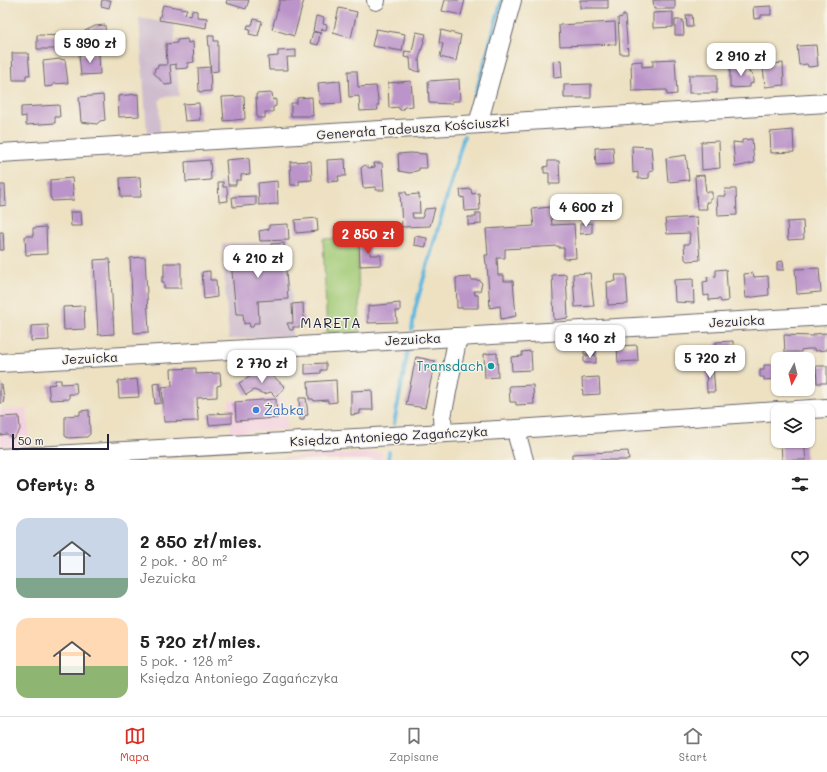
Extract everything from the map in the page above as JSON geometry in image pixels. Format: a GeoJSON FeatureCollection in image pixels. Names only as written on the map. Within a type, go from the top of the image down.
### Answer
{"type":"FeatureCollection","features":[{"type":"Feature","properties":{"kind":"street"},"geometry":{"type":"LineString","coordinates":[[478,124],[512,0]]}},
{"type":"Feature","properties":{"kind":"street","name":"Generała Tadeusza Kościuszki"},"geometry":{"type":"LineString","coordinates":[[0,153],[827,103]]}},
{"type":"Feature","properties":{"kind":"street","name":"Jezuicka"},"geometry":{"type":"LineString","coordinates":[[0,363],[827,316]]}},
{"type":"Feature","properties":{"kind":"street"},"geometry":{"type":"LineString","coordinates":[[443,432],[442,417],[456,346],[455,337]]}},
{"type":"Feature","properties":{"kind":"street","name":"Księdza Antoniego Zagańczyka"},"geometry":{"type":"LineString","coordinates":[[815,409],[827,408]]}},
{"type":"Feature","properties":{"kind":"street","name":"Księdza Antoniego Zagańczyka"},"geometry":{"type":"LineString","coordinates":[[0,458],[147,455],[443,432],[771,412]]}},
{"type":"Feature","properties":{"kind":"street"},"geometry":{"type":"LineString","coordinates":[[517,428],[518,439],[524,460]]}},
{"type":"Feature","properties":{"kind":"shaded area"},"geometry":{"type":"Polygon","coordinates":[[[139,18],[174,24],[179,96],[162,97],[159,102],[160,132],[147,133],[139,18]]]}},
{"type":"Feature","properties":{"kind":"shaded area"},"geometry":{"type":"Polygon","coordinates":[[[289,241],[293,336],[229,339],[222,244],[289,241]]]}},
{"type":"Feature","properties":{"kind":"shaded area"},"geometry":{"type":"Polygon","coordinates":[[[279,397],[285,402],[287,429],[231,433],[229,401],[279,397]]]}},
{"type":"Feature","properties":{"kind":"shaded area"},"geometry":{"type":"Polygon","coordinates":[[[27,409],[30,446],[0,448],[0,410],[27,409]]]}},
{"type":"Feature","properties":{"kind":"shaded area"},"geometry":{"type":"Polygon","coordinates":[[[383,452],[382,460],[255,459],[383,452]]]}},
{"type":"Feature","properties":{"kind":"green space"},"geometry":{"type":"Polygon","coordinates":[[[357,237],[360,332],[327,334],[323,239],[357,237]]]}},
{"type":"Feature","properties":{"kind":"building"},"geometry":{"type":"Polygon","coordinates":[[[102,0],[111,0],[109,8],[101,6],[102,0]]]}},
{"type":"Feature","properties":{"kind":"building"},"geometry":{"type":"Polygon","coordinates":[[[227,0],[249,0],[246,9],[226,3],[227,0]]]}},
{"type":"Feature","properties":{"kind":"building"},"geometry":{"type":"Polygon","coordinates":[[[280,0],[304,0],[294,36],[272,29],[280,0]]]}},
{"type":"Feature","properties":{"kind":"building"},"geometry":{"type":"Polygon","coordinates":[[[445,0],[465,0],[461,15],[442,11],[445,0]]]}},
{"type":"Feature","properties":{"kind":"building"},"geometry":{"type":"Polygon","coordinates":[[[580,0],[608,0],[608,8],[580,8],[580,0]]]}},
{"type":"Feature","properties":{"kind":"building"},"geometry":{"type":"Polygon","coordinates":[[[653,0],[675,0],[675,9],[654,9],[653,0]]]}},
{"type":"Feature","properties":{"kind":"building"},"geometry":{"type":"Polygon","coordinates":[[[163,5],[187,9],[185,14],[191,16],[192,10],[197,11],[197,17],[207,18],[206,28],[159,20],[163,5]]]}},
{"type":"Feature","properties":{"kind":"building"},"geometry":{"type":"Polygon","coordinates":[[[771,6],[771,15],[761,15],[761,18],[754,19],[753,7],[771,6]]]}},
{"type":"Feature","properties":{"kind":"building"},"geometry":{"type":"Polygon","coordinates":[[[339,8],[357,12],[351,38],[333,33],[339,8]]]}},
{"type":"Feature","properties":{"kind":"building"},"geometry":{"type":"Polygon","coordinates":[[[673,12],[673,27],[653,28],[653,13],[673,12]]]}},
{"type":"Feature","properties":{"kind":"building"},"geometry":{"type":"Polygon","coordinates":[[[623,15],[625,15],[628,54],[620,54],[618,18],[623,17],[623,15]]]}},
{"type":"Feature","properties":{"kind":"building"},"geometry":{"type":"Polygon","coordinates":[[[686,15],[692,15],[693,27],[687,27],[686,15]]]}},
{"type":"Feature","properties":{"kind":"building"},"geometry":{"type":"Polygon","coordinates":[[[316,16],[324,18],[323,24],[327,25],[326,30],[322,29],[321,33],[313,31],[316,16]]]}},
{"type":"Feature","properties":{"kind":"building"},"geometry":{"type":"Polygon","coordinates":[[[254,19],[262,21],[258,36],[249,34],[250,30],[247,29],[248,25],[252,25],[254,19]]]}},
{"type":"Feature","properties":{"kind":"building"},"geometry":{"type":"Polygon","coordinates":[[[675,20],[683,20],[684,35],[675,35],[675,20]]]}},
{"type":"Feature","properties":{"kind":"building"},"geometry":{"type":"Polygon","coordinates":[[[615,22],[616,44],[560,46],[559,25],[615,22]]]}},
{"type":"Feature","properties":{"kind":"building"},"geometry":{"type":"Polygon","coordinates":[[[105,25],[106,43],[71,45],[71,34],[79,34],[95,26],[105,25]]]}},
{"type":"Feature","properties":{"kind":"building"},"geometry":{"type":"Polygon","coordinates":[[[376,29],[405,34],[402,51],[372,46],[376,29]]]}},
{"type":"Feature","properties":{"kind":"building"},"geometry":{"type":"Polygon","coordinates":[[[441,30],[461,35],[456,61],[440,57],[443,44],[439,43],[441,30]]]}},
{"type":"Feature","properties":{"kind":"building"},"geometry":{"type":"Polygon","coordinates":[[[313,32],[320,33],[318,45],[310,43],[313,32]]]}},
{"type":"Feature","properties":{"kind":"building"},"geometry":{"type":"Polygon","coordinates":[[[416,32],[426,34],[419,59],[420,72],[411,70],[410,58],[404,57],[405,51],[412,52],[416,32]]]}},
{"type":"Feature","properties":{"kind":"building"},"geometry":{"type":"Polygon","coordinates":[[[37,35],[68,36],[67,49],[37,49],[37,35]]]}},
{"type":"Feature","properties":{"kind":"building"},"geometry":{"type":"Polygon","coordinates":[[[208,36],[214,36],[214,41],[218,41],[218,71],[211,72],[208,36]]]}},
{"type":"Feature","properties":{"kind":"building"},"geometry":{"type":"Polygon","coordinates":[[[187,39],[188,43],[193,42],[194,62],[188,63],[188,68],[176,69],[176,64],[170,65],[172,84],[165,85],[154,73],[155,68],[158,67],[158,65],[167,65],[166,44],[177,43],[177,40],[187,39]]]}},
{"type":"Feature","properties":{"kind":"building"},"geometry":{"type":"Polygon","coordinates":[[[816,45],[818,66],[808,67],[807,64],[799,65],[797,46],[816,45]]]}},
{"type":"Feature","properties":{"kind":"building"},"geometry":{"type":"Polygon","coordinates":[[[296,50],[296,57],[287,57],[288,70],[269,70],[268,57],[278,56],[278,51],[296,50]]]}},
{"type":"Feature","properties":{"kind":"building"},"geometry":{"type":"Polygon","coordinates":[[[12,53],[28,53],[30,75],[26,75],[26,80],[13,80],[12,53]]]}},
{"type":"Feature","properties":{"kind":"building"},"geometry":{"type":"Polygon","coordinates":[[[99,54],[100,74],[81,75],[79,55],[99,54]]]}},
{"type":"Feature","properties":{"kind":"building"},"geometry":{"type":"Polygon","coordinates":[[[60,59],[65,60],[68,83],[53,84],[53,86],[45,87],[43,61],[60,59]]]}},
{"type":"Feature","properties":{"kind":"building"},"geometry":{"type":"Polygon","coordinates":[[[675,59],[677,94],[667,95],[667,90],[632,91],[631,62],[642,61],[642,67],[653,66],[653,60],[675,59]]]}},
{"type":"Feature","properties":{"kind":"building"},"geometry":{"type":"Polygon","coordinates":[[[561,60],[562,77],[554,78],[553,61],[561,60]]]}},
{"type":"Feature","properties":{"kind":"building"},"geometry":{"type":"Polygon","coordinates":[[[783,63],[784,85],[765,87],[763,65],[783,63]]]}},
{"type":"Feature","properties":{"kind":"building"},"geometry":{"type":"Polygon","coordinates":[[[749,66],[749,73],[752,73],[753,79],[753,83],[750,84],[750,87],[730,88],[730,67],[749,66]]]}},
{"type":"Feature","properties":{"kind":"building"},"geometry":{"type":"Polygon","coordinates":[[[210,67],[211,91],[199,92],[198,68],[210,67]]]}},
{"type":"Feature","properties":{"kind":"building"},"geometry":{"type":"Polygon","coordinates":[[[348,71],[357,71],[358,87],[376,86],[379,105],[377,105],[378,110],[360,111],[359,96],[349,97],[348,71]]]}},
{"type":"Feature","properties":{"kind":"building"},"geometry":{"type":"Polygon","coordinates":[[[689,75],[717,75],[717,93],[689,93],[689,75]]]}},
{"type":"Feature","properties":{"kind":"building"},"geometry":{"type":"Polygon","coordinates":[[[459,79],[460,101],[452,101],[452,104],[429,103],[428,81],[459,79]]]}},
{"type":"Feature","properties":{"kind":"building"},"geometry":{"type":"Polygon","coordinates":[[[340,81],[342,103],[320,104],[318,83],[340,81]]]}},
{"type":"Feature","properties":{"kind":"building"},"geometry":{"type":"Polygon","coordinates":[[[411,81],[413,106],[404,107],[403,110],[400,110],[398,107],[389,108],[388,83],[411,81]]]}},
{"type":"Feature","properties":{"kind":"building"},"geometry":{"type":"Polygon","coordinates":[[[591,84],[591,98],[564,98],[564,85],[591,84]]]}},
{"type":"Feature","properties":{"kind":"building"},"geometry":{"type":"Polygon","coordinates":[[[272,93],[273,100],[276,99],[276,106],[273,107],[273,112],[265,112],[265,118],[257,118],[256,94],[272,93]]]}},
{"type":"Feature","properties":{"kind":"building"},"geometry":{"type":"Polygon","coordinates":[[[138,94],[139,116],[119,117],[118,96],[138,94]]]}},
{"type":"Feature","properties":{"kind":"building"},"geometry":{"type":"Polygon","coordinates":[[[103,95],[105,120],[100,121],[97,124],[81,122],[79,97],[103,95]]]}},
{"type":"Feature","properties":{"kind":"building"},"geometry":{"type":"Polygon","coordinates":[[[244,96],[245,119],[224,121],[222,97],[244,96]]]}},
{"type":"Feature","properties":{"kind":"building"},"geometry":{"type":"Polygon","coordinates":[[[312,97],[313,116],[291,116],[291,103],[297,103],[297,98],[312,97]]]}},
{"type":"Feature","properties":{"kind":"building"},"geometry":{"type":"Polygon","coordinates":[[[199,103],[200,120],[185,121],[183,104],[199,103]]]}},
{"type":"Feature","properties":{"kind":"building"},"geometry":{"type":"Polygon","coordinates":[[[59,105],[60,117],[55,117],[55,123],[26,125],[26,116],[21,117],[21,107],[59,105]]]}},
{"type":"Feature","properties":{"kind":"building"},"geometry":{"type":"Polygon","coordinates":[[[793,130],[794,152],[771,153],[770,132],[793,130]]]}},
{"type":"Feature","properties":{"kind":"building"},"geometry":{"type":"Polygon","coordinates":[[[752,139],[754,163],[735,167],[733,142],[742,143],[742,140],[752,139]]]}},
{"type":"Feature","properties":{"kind":"building"},"geometry":{"type":"Polygon","coordinates":[[[719,141],[720,168],[702,170],[701,142],[719,141]]]}},
{"type":"Feature","properties":{"kind":"building"},"geometry":{"type":"Polygon","coordinates":[[[632,146],[651,147],[653,171],[649,172],[649,178],[638,179],[638,172],[633,173],[632,146]]]}},
{"type":"Feature","properties":{"kind":"building"},"geometry":{"type":"Polygon","coordinates":[[[613,147],[614,164],[596,165],[595,148],[613,147]]]}},
{"type":"Feature","properties":{"kind":"building"},"geometry":{"type":"Polygon","coordinates":[[[398,154],[426,154],[427,168],[419,168],[419,170],[410,173],[399,171],[398,154]]]}},
{"type":"Feature","properties":{"kind":"building"},"geometry":{"type":"Polygon","coordinates":[[[686,155],[689,180],[668,182],[666,158],[686,155]]]}},
{"type":"Feature","properties":{"kind":"building"},"geometry":{"type":"Polygon","coordinates":[[[249,158],[250,174],[241,175],[241,180],[236,180],[236,185],[228,185],[226,160],[249,158]]]}},
{"type":"Feature","properties":{"kind":"building"},"geometry":{"type":"Polygon","coordinates":[[[345,159],[346,176],[338,176],[339,181],[328,182],[327,160],[345,159]]]}},
{"type":"Feature","properties":{"kind":"building"},"geometry":{"type":"Polygon","coordinates":[[[210,160],[211,180],[186,182],[185,162],[210,160]]]}},
{"type":"Feature","properties":{"kind":"building"},"geometry":{"type":"Polygon","coordinates":[[[311,161],[312,180],[299,181],[299,185],[291,185],[290,162],[311,161]]]}},
{"type":"Feature","properties":{"kind":"building"},"geometry":{"type":"Polygon","coordinates":[[[548,161],[559,161],[560,184],[549,184],[549,173],[544,173],[544,167],[548,166],[548,161]]]}},
{"type":"Feature","properties":{"kind":"building"},"geometry":{"type":"Polygon","coordinates":[[[374,163],[382,163],[384,190],[376,190],[376,187],[363,188],[361,168],[365,165],[369,168],[375,167],[374,163]]]}},
{"type":"Feature","properties":{"kind":"building"},"geometry":{"type":"Polygon","coordinates":[[[704,175],[706,192],[712,192],[712,199],[710,199],[710,202],[706,202],[707,209],[697,209],[695,176],[704,175]]]}},
{"type":"Feature","properties":{"kind":"building"},"geometry":{"type":"Polygon","coordinates":[[[140,177],[141,197],[121,197],[120,178],[140,177]]]}},
{"type":"Feature","properties":{"kind":"building"},"geometry":{"type":"Polygon","coordinates":[[[72,178],[74,200],[52,201],[50,196],[50,180],[72,178]]]}},
{"type":"Feature","properties":{"kind":"building"},"geometry":{"type":"Polygon","coordinates":[[[277,181],[278,204],[259,205],[258,183],[277,181]]]}},
{"type":"Feature","properties":{"kind":"building"},"geometry":{"type":"Polygon","coordinates":[[[218,182],[223,182],[223,187],[227,187],[228,201],[219,202],[218,182]]]}},
{"type":"Feature","properties":{"kind":"building"},"geometry":{"type":"Polygon","coordinates":[[[0,185],[5,185],[6,205],[0,206],[0,185]]]}},
{"type":"Feature","properties":{"kind":"building"},"geometry":{"type":"Polygon","coordinates":[[[471,189],[472,194],[479,193],[480,210],[465,211],[464,197],[461,198],[460,190],[471,189]]]}},
{"type":"Feature","properties":{"kind":"building"},"geometry":{"type":"Polygon","coordinates":[[[725,189],[736,189],[737,215],[718,216],[717,196],[726,196],[725,189]]]}},
{"type":"Feature","properties":{"kind":"building"},"geometry":{"type":"Polygon","coordinates":[[[400,192],[406,192],[407,195],[419,194],[420,213],[412,213],[413,218],[422,218],[425,209],[435,208],[430,226],[402,227],[400,192]]]}},
{"type":"Feature","properties":{"kind":"building"},"geometry":{"type":"Polygon","coordinates":[[[256,196],[256,205],[233,207],[232,197],[256,196]]]}},
{"type":"Feature","properties":{"kind":"building"},"geometry":{"type":"Polygon","coordinates":[[[550,207],[552,225],[574,224],[576,258],[564,259],[564,248],[559,248],[559,246],[505,249],[505,258],[497,258],[498,275],[504,275],[504,281],[513,281],[516,316],[501,319],[500,306],[490,308],[485,255],[488,255],[486,229],[534,226],[532,209],[550,207]]]}},
{"type":"Feature","properties":{"kind":"building"},"geometry":{"type":"Polygon","coordinates":[[[70,212],[81,212],[82,226],[71,226],[70,212]]]}},
{"type":"Feature","properties":{"kind":"building"},"geometry":{"type":"Polygon","coordinates":[[[476,213],[481,213],[481,224],[468,225],[468,217],[476,217],[476,213]]]}},
{"type":"Feature","properties":{"kind":"building"},"geometry":{"type":"Polygon","coordinates":[[[697,217],[700,260],[687,261],[685,259],[684,244],[689,244],[690,233],[667,234],[665,219],[697,217]]]}},
{"type":"Feature","properties":{"kind":"building"},"geometry":{"type":"Polygon","coordinates":[[[317,218],[318,231],[296,233],[295,220],[317,218]]]}},
{"type":"Feature","properties":{"kind":"building"},"geometry":{"type":"Polygon","coordinates":[[[803,221],[804,239],[788,240],[787,222],[803,221]]]}},
{"type":"Feature","properties":{"kind":"building"},"geometry":{"type":"Polygon","coordinates":[[[592,223],[592,233],[580,234],[580,224],[592,223]]]}},
{"type":"Feature","properties":{"kind":"building"},"geometry":{"type":"Polygon","coordinates":[[[288,224],[289,240],[260,241],[259,231],[269,229],[269,225],[288,224]]]}},
{"type":"Feature","properties":{"kind":"building"},"geometry":{"type":"Polygon","coordinates":[[[46,227],[47,254],[26,255],[25,236],[33,236],[33,228],[46,227]]]}},
{"type":"Feature","properties":{"kind":"building"},"geometry":{"type":"Polygon","coordinates":[[[0,232],[3,232],[4,250],[0,250],[0,232]]]}},
{"type":"Feature","properties":{"kind":"building"},"geometry":{"type":"Polygon","coordinates":[[[415,236],[427,238],[426,247],[414,245],[415,236]]]}},
{"type":"Feature","properties":{"kind":"building"},"geometry":{"type":"Polygon","coordinates":[[[359,241],[370,241],[370,255],[381,255],[381,265],[360,266],[359,241]]]}},
{"type":"Feature","properties":{"kind":"building"},"geometry":{"type":"Polygon","coordinates":[[[284,243],[288,299],[258,301],[259,323],[254,323],[253,327],[250,327],[249,323],[244,324],[243,314],[236,314],[230,251],[271,249],[271,244],[284,243]]]}},
{"type":"Feature","properties":{"kind":"building"},"geometry":{"type":"Polygon","coordinates":[[[145,257],[149,332],[134,333],[130,258],[145,257]]]}},
{"type":"Feature","properties":{"kind":"building"},"geometry":{"type":"Polygon","coordinates":[[[110,259],[114,334],[98,335],[94,260],[110,259]]]}},
{"type":"Feature","properties":{"kind":"building"},"geometry":{"type":"Polygon","coordinates":[[[783,261],[784,270],[777,270],[777,262],[783,261]]]}},
{"type":"Feature","properties":{"kind":"building"},"geometry":{"type":"Polygon","coordinates":[[[164,263],[181,263],[181,288],[164,288],[162,277],[164,277],[164,263]]]}},
{"type":"Feature","properties":{"kind":"building"},"geometry":{"type":"Polygon","coordinates":[[[819,268],[821,292],[797,294],[795,269],[819,268]]]}},
{"type":"Feature","properties":{"kind":"building"},"geometry":{"type":"Polygon","coordinates":[[[726,269],[728,301],[721,302],[720,299],[709,300],[709,295],[704,296],[703,282],[708,281],[707,277],[716,276],[716,270],[726,269]]]}},
{"type":"Feature","properties":{"kind":"building"},"geometry":{"type":"Polygon","coordinates":[[[210,271],[210,280],[216,280],[217,297],[204,299],[202,272],[210,271]]]}},
{"type":"Feature","properties":{"kind":"building"},"geometry":{"type":"Polygon","coordinates":[[[590,273],[594,306],[575,307],[573,274],[590,273]]]}},
{"type":"Feature","properties":{"kind":"building"},"geometry":{"type":"Polygon","coordinates":[[[753,273],[754,277],[768,276],[769,295],[746,298],[744,274],[753,273]]]}},
{"type":"Feature","properties":{"kind":"building"},"geometry":{"type":"Polygon","coordinates":[[[566,274],[568,318],[554,320],[552,275],[566,274]]]}},
{"type":"Feature","properties":{"kind":"building"},"geometry":{"type":"Polygon","coordinates":[[[615,275],[626,275],[628,304],[608,305],[607,282],[616,281],[615,275]]]}},
{"type":"Feature","properties":{"kind":"building"},"geometry":{"type":"Polygon","coordinates":[[[471,277],[471,280],[479,280],[482,283],[480,291],[474,291],[475,295],[478,295],[478,308],[457,308],[456,278],[471,277]]]}},
{"type":"Feature","properties":{"kind":"building"},"geometry":{"type":"Polygon","coordinates":[[[693,279],[694,303],[675,302],[674,280],[693,279]]]}},
{"type":"Feature","properties":{"kind":"building"},"geometry":{"type":"Polygon","coordinates":[[[303,303],[304,327],[293,327],[293,330],[290,330],[287,323],[293,323],[292,304],[303,303]]]}},
{"type":"Feature","properties":{"kind":"building"},"geometry":{"type":"Polygon","coordinates":[[[400,303],[400,311],[396,311],[397,322],[368,323],[368,306],[400,303]]]}},
{"type":"Feature","properties":{"kind":"building"},"geometry":{"type":"Polygon","coordinates":[[[84,306],[85,329],[64,330],[63,307],[84,306]]]}},
{"type":"Feature","properties":{"kind":"building"},"geometry":{"type":"Polygon","coordinates":[[[48,325],[49,340],[31,341],[31,326],[48,325]]]}},
{"type":"Feature","properties":{"kind":"building"},"geometry":{"type":"Polygon","coordinates":[[[827,333],[827,350],[815,351],[815,349],[808,349],[801,350],[801,352],[785,352],[784,335],[814,336],[814,334],[827,333]]]}},
{"type":"Feature","properties":{"kind":"building"},"geometry":{"type":"Polygon","coordinates":[[[733,341],[734,362],[722,363],[722,359],[716,359],[716,342],[733,341]]]}},
{"type":"Feature","properties":{"kind":"building"},"geometry":{"type":"Polygon","coordinates":[[[637,345],[638,361],[618,362],[617,346],[637,345]]]}},
{"type":"Feature","properties":{"kind":"building"},"geometry":{"type":"Polygon","coordinates":[[[596,346],[596,354],[584,354],[584,347],[596,346]]]}},
{"type":"Feature","properties":{"kind":"building"},"geometry":{"type":"Polygon","coordinates":[[[531,351],[532,370],[512,371],[511,357],[522,356],[522,352],[531,351]]]}},
{"type":"Feature","properties":{"kind":"building","name":"Transdach"},"geometry":{"type":"Polygon","coordinates":[[[497,353],[498,377],[485,378],[484,354],[497,353]]]}},
{"type":"Feature","properties":{"kind":"building"},"geometry":{"type":"Polygon","coordinates":[[[596,355],[596,363],[584,363],[584,356],[596,355]]]}},
{"type":"Feature","properties":{"kind":"building"},"geometry":{"type":"Polygon","coordinates":[[[416,357],[435,361],[425,408],[406,405],[416,357]]]}},
{"type":"Feature","properties":{"kind":"building"},"geometry":{"type":"Polygon","coordinates":[[[326,363],[326,370],[321,370],[321,373],[305,374],[305,364],[326,363]]]}},
{"type":"Feature","properties":{"kind":"building"},"geometry":{"type":"Polygon","coordinates":[[[764,365],[771,365],[771,379],[764,380],[764,377],[760,377],[760,370],[764,370],[764,365]]]}},
{"type":"Feature","properties":{"kind":"building"},"geometry":{"type":"Polygon","coordinates":[[[706,366],[713,366],[715,392],[707,392],[706,366]]]}},
{"type":"Feature","properties":{"kind":"building"},"geometry":{"type":"Polygon","coordinates":[[[816,366],[827,366],[827,383],[817,383],[816,366]]]}},
{"type":"Feature","properties":{"kind":"building"},"geometry":{"type":"Polygon","coordinates":[[[196,368],[196,374],[220,373],[221,385],[217,386],[217,397],[197,398],[198,421],[164,422],[162,387],[172,386],[171,369],[196,368]]]}},
{"type":"Feature","properties":{"kind":"building"},"geometry":{"type":"Polygon","coordinates":[[[263,369],[271,373],[271,376],[273,376],[285,387],[276,397],[271,392],[264,394],[254,390],[246,395],[239,383],[263,369]]]}},
{"type":"Feature","properties":{"kind":"building"},"geometry":{"type":"Polygon","coordinates":[[[599,377],[600,394],[583,395],[582,378],[599,377]]]}},
{"type":"Feature","properties":{"kind":"building"},"geometry":{"type":"Polygon","coordinates":[[[137,379],[139,397],[119,398],[118,381],[137,379]]]}},
{"type":"Feature","properties":{"kind":"building"},"geometry":{"type":"Polygon","coordinates":[[[55,380],[61,380],[61,384],[76,383],[77,394],[69,394],[69,399],[50,400],[48,385],[55,384],[55,380]]]}},
{"type":"Feature","properties":{"kind":"building"},"geometry":{"type":"Polygon","coordinates":[[[336,380],[337,402],[328,403],[328,400],[314,401],[313,399],[309,399],[308,382],[336,380]]]}},
{"type":"Feature","properties":{"kind":"building"},"geometry":{"type":"Polygon","coordinates":[[[160,383],[161,403],[155,404],[153,384],[160,383]]]}},
{"type":"Feature","properties":{"kind":"building"},"geometry":{"type":"Polygon","coordinates":[[[0,384],[2,384],[4,399],[3,403],[0,403],[0,384]]]}},
{"type":"Feature","properties":{"kind":"building"},"geometry":{"type":"Polygon","coordinates":[[[533,385],[534,404],[516,405],[516,402],[510,402],[509,386],[533,385]]]}},
{"type":"Feature","properties":{"kind":"building"},"geometry":{"type":"Polygon","coordinates":[[[372,390],[373,410],[360,410],[360,414],[351,415],[351,391],[372,390]]]}},
{"type":"Feature","properties":{"kind":"building"},"geometry":{"type":"Polygon","coordinates":[[[299,398],[306,398],[308,415],[304,416],[304,420],[300,420],[299,398]]]}},
{"type":"Feature","properties":{"kind":"building","name":"Żabka"},"geometry":{"type":"Polygon","coordinates":[[[276,399],[277,418],[236,421],[235,402],[276,399]]]}},
{"type":"Feature","properties":{"kind":"building"},"geometry":{"type":"Polygon","coordinates":[[[89,410],[90,434],[87,437],[68,438],[65,436],[65,416],[80,415],[80,411],[89,410]]]}},
{"type":"Feature","properties":{"kind":"building"},"geometry":{"type":"Polygon","coordinates":[[[232,413],[232,423],[209,425],[208,414],[232,413]]]}},
{"type":"Feature","properties":{"kind":"building"},"geometry":{"type":"Polygon","coordinates":[[[19,416],[20,430],[12,439],[7,434],[0,435],[0,417],[19,416]]]}},
{"type":"Feature","properties":{"kind":"building"},"geometry":{"type":"Polygon","coordinates":[[[781,448],[805,448],[806,460],[782,460],[781,448]]]}},
{"type":"Feature","properties":{"kind":"building"},"geometry":{"type":"Polygon","coordinates":[[[628,451],[629,460],[572,460],[572,454],[628,451]]]}},
{"type":"Feature","properties":{"kind":"waterway"},"geometry":{"type":"LineString","coordinates":[[470,114],[502,0]]}},
{"type":"Feature","properties":{"kind":"waterway"},"geometry":{"type":"LineString","coordinates":[[412,329],[415,309],[464,136]]}},
{"type":"Feature","properties":{"kind":"waterway"},"geometry":{"type":"LineString","coordinates":[[394,424],[408,350]]}},
{"type":"Feature","properties":{"kind":"waterway"},"geometry":{"type":"LineString","coordinates":[[388,460],[389,452]]}},
{"type":"Feature","properties":{"kind":"place","name":"Transdach"},"geometry":{"type":"Point","coordinates":[491,366]}},
{"type":"Feature","properties":{"kind":"place","name":"Żabka"},"geometry":{"type":"Point","coordinates":[256,410]}},
{"type":"Feature","properties":{"kind":"district","name":"MARETA"},"geometry":{"type":"Point","coordinates":[331,323]}}]}
